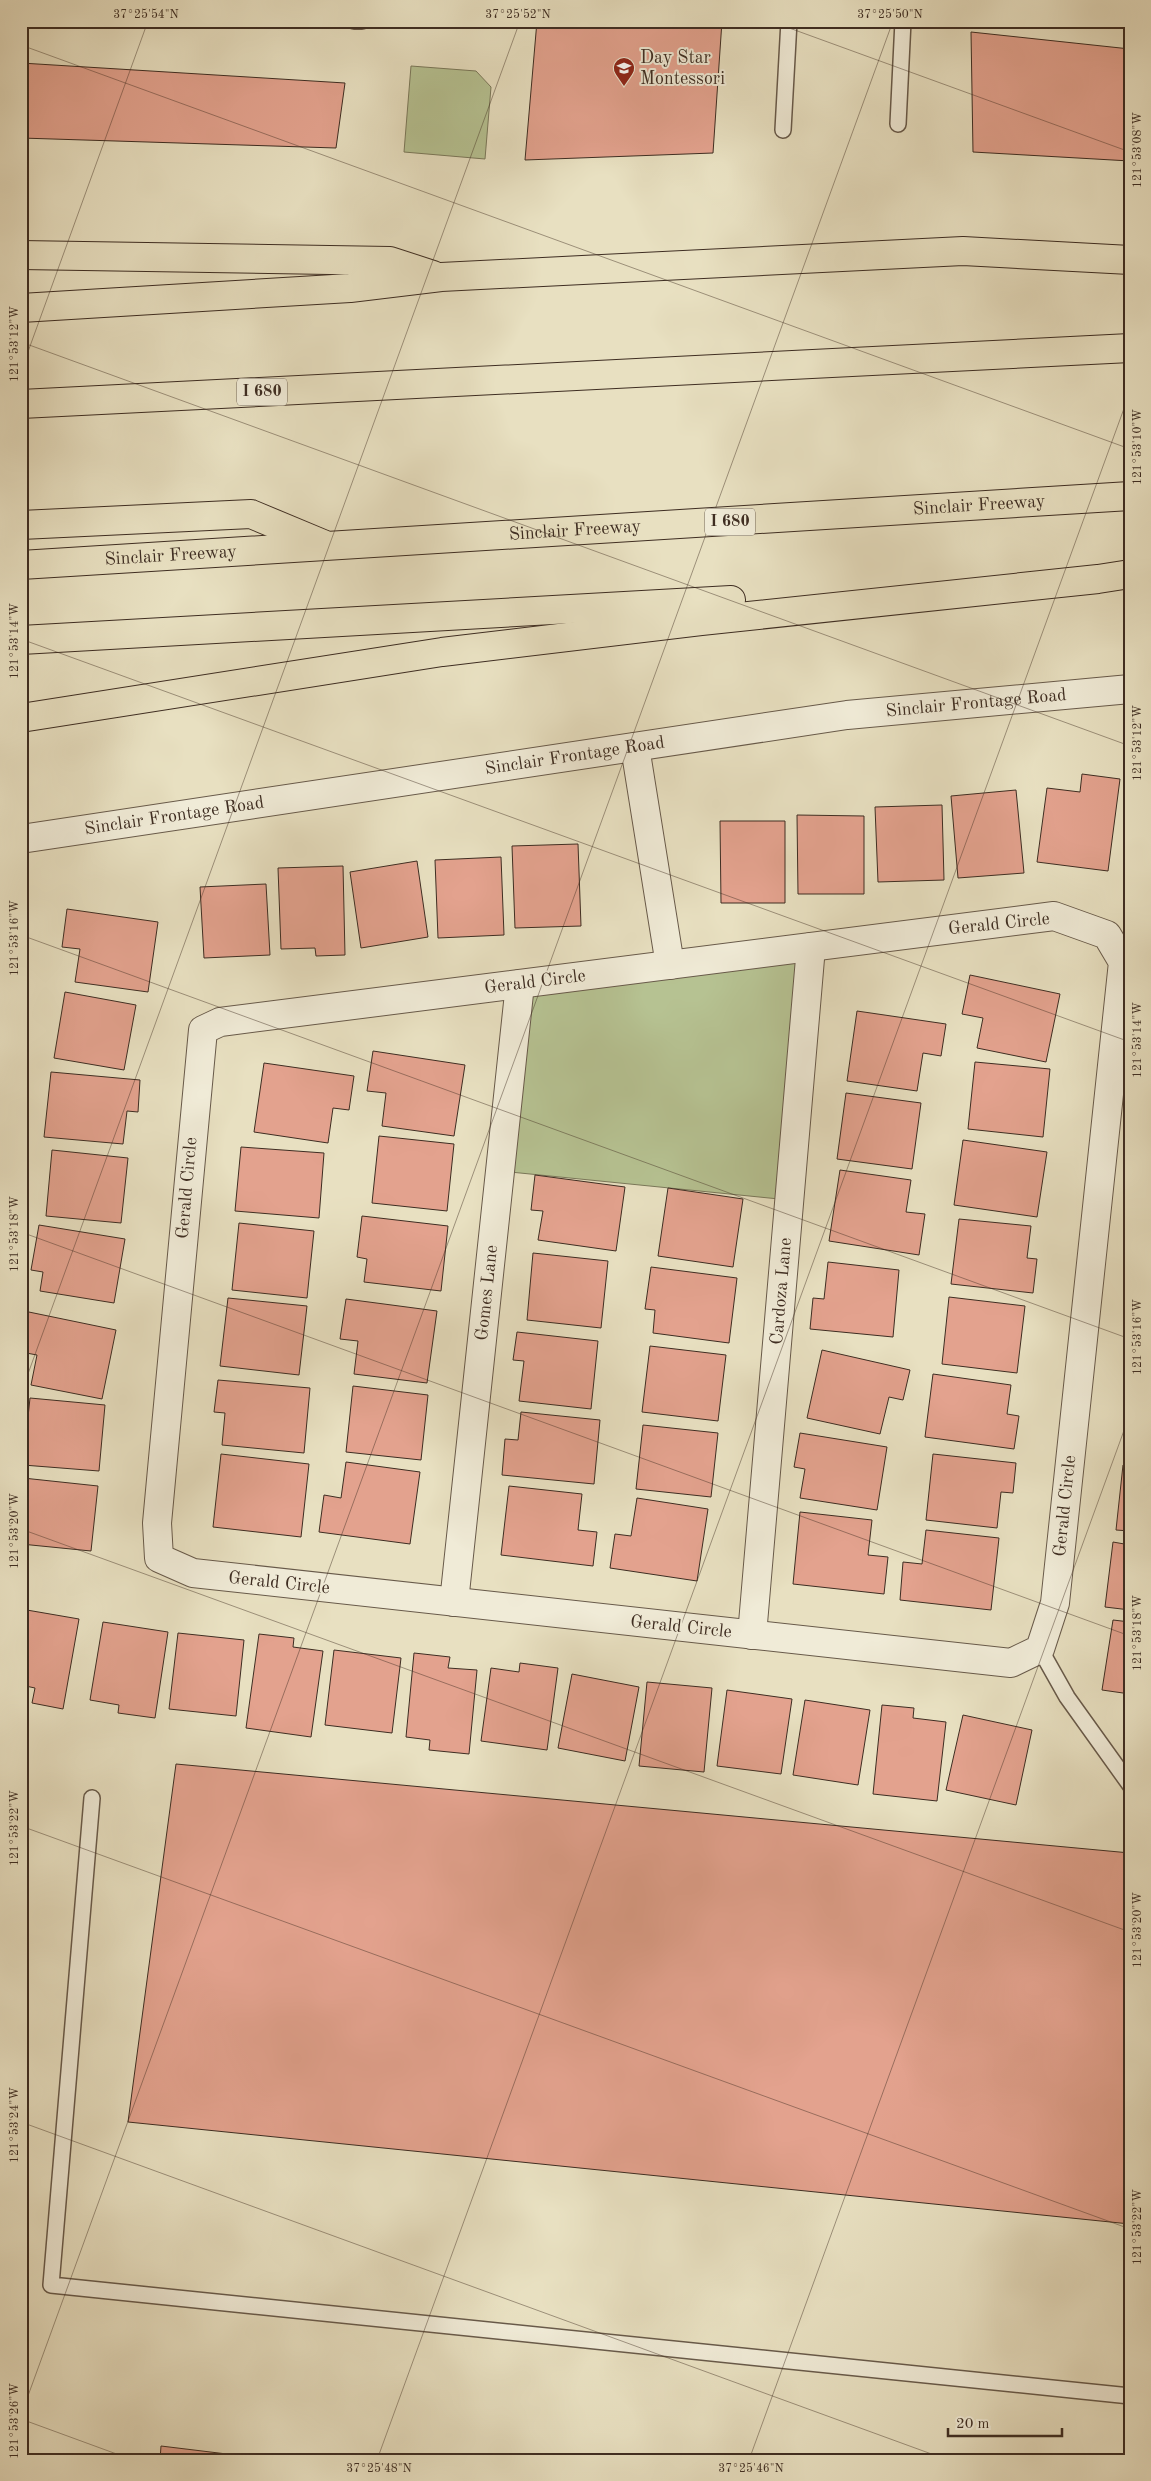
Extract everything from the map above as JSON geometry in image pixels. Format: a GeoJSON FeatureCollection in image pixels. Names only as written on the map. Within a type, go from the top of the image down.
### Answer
{"type":"FeatureCollection","features":[{"type":"Feature","properties":{"kind":"highway"},"geometry":{"type":"LineString","coordinates":[[21,308],[350,288],[441,277],[962,251],[1130,260]]}},
{"type":"Feature","properties":{"kind":"highway"},"geometry":{"type":"LineString","coordinates":[[21,255],[390,261],[441,277]]}},
{"type":"Feature","properties":{"kind":"highway","name":"I 680"},"geometry":{"type":"LineString","coordinates":[[21,404],[1130,348]]}},
{"type":"Feature","properties":{"kind":"highway","name":"Sinclair Freeway"},"geometry":{"type":"LineString","coordinates":[[21,565],[1130,496]]}},
{"type":"Feature","properties":{"kind":"highway","name":"I 680"},"geometry":{"type":"LineString","coordinates":[[21,525],[251,514],[329,547]]}},
{"type":"Feature","properties":{"kind":"highway"},"geometry":{"type":"LineString","coordinates":[[21,718],[442,652],[1130,574]]}},
{"type":"Feature","properties":{"kind":"highway"},"geometry":{"type":"LineString","coordinates":[[21,640],[1098,579]]}},
{"type":"Feature","properties":{"kind":"street","name":"Sinclair Frontage Road"},"geometry":{"type":"LineString","coordinates":[[21,839],[847,716],[1130,689]]}},
{"type":"Feature","properties":{"kind":"street"},"geometry":{"type":"LineString","coordinates":[[635,747],[670,964]]}},
{"type":"Feature","properties":{"kind":"street","name":"Gerald Circle"},"geometry":{"type":"LineString","coordinates":[[1054,916],[1107,935],[1123,962],[1055,1604],[1040,1649],[1010,1663],[193,1573],[159,1558],[157,1524],[199,1052],[203,1030],[220,1022],[810,947],[1054,916]]}},
{"type":"Feature","properties":{"kind":"street","name":"Cardoza Lane"},"geometry":{"type":"LineString","coordinates":[[752,1635],[810,947]]}},
{"type":"Feature","properties":{"kind":"street","name":"Gomes Lane"},"geometry":{"type":"LineString","coordinates":[[454,1602],[520,984]]}},
{"type":"Feature","properties":{"kind":"lane"},"geometry":{"type":"LineString","coordinates":[[354,21],[362,21]]}},
{"type":"Feature","properties":{"kind":"lane"},"geometry":{"type":"LineString","coordinates":[[784,130],[789,21]]}},
{"type":"Feature","properties":{"kind":"lane"},"geometry":{"type":"LineString","coordinates":[[898,124],[903,21]]}},
{"type":"Feature","properties":{"kind":"lane"},"geometry":{"type":"LineString","coordinates":[[1040,1649],[1066,1697],[1130,1785]]}},
{"type":"Feature","properties":{"kind":"lane"},"geometry":{"type":"LineString","coordinates":[[92,1798],[51,2286],[1130,2396]]}},
{"type":"Feature","properties":{"kind":"green space"},"geometry":{"type":"Polygon","coordinates":[[[411,66],[476,71],[491,87],[485,159],[404,152],[411,66]]]}},
{"type":"Feature","properties":{"kind":"green space"},"geometry":{"type":"Polygon","coordinates":[[[811,947],[789,1200],[500,1171],[520,984],[811,947]]]}},
{"type":"Feature","properties":{"kind":"building","name":"Day Star Montessori"},"geometry":{"type":"Polygon","coordinates":[[[537,21],[722,21],[713,153],[525,160],[537,21]]]}},
{"type":"Feature","properties":{"kind":"building"},"geometry":{"type":"Polygon","coordinates":[[[971,32],[1130,49],[1130,161],[973,152],[971,32]]]}},
{"type":"Feature","properties":{"kind":"building"},"geometry":{"type":"Polygon","coordinates":[[[21,63],[345,83],[336,148],[21,138],[21,63]]]}},
{"type":"Feature","properties":{"kind":"building"},"geometry":{"type":"Polygon","coordinates":[[[1082,774],[1120,779],[1108,871],[1037,862],[1047,788],[1080,792],[1082,774]]]}},
{"type":"Feature","properties":{"kind":"building"},"geometry":{"type":"Polygon","coordinates":[[[1016,790],[1024,873],[958,878],[951,796],[1016,790]]]}},
{"type":"Feature","properties":{"kind":"building"},"geometry":{"type":"Polygon","coordinates":[[[942,805],[944,880],[878,882],[875,807],[942,805]]]}},
{"type":"Feature","properties":{"kind":"building"},"geometry":{"type":"Polygon","coordinates":[[[797,815],[864,816],[864,894],[798,894],[797,815]]]}},
{"type":"Feature","properties":{"kind":"building"},"geometry":{"type":"Polygon","coordinates":[[[720,821],[785,821],[785,903],[721,903],[720,821]]]}},
{"type":"Feature","properties":{"kind":"building"},"geometry":{"type":"Polygon","coordinates":[[[578,844],[581,926],[515,928],[512,846],[578,844]]]}},
{"type":"Feature","properties":{"kind":"building"},"geometry":{"type":"Polygon","coordinates":[[[501,857],[504,935],[438,938],[435,860],[501,857]]]}},
{"type":"Feature","properties":{"kind":"building"},"geometry":{"type":"Polygon","coordinates":[[[417,861],[428,937],[361,948],[350,872],[417,861]]]}},
{"type":"Feature","properties":{"kind":"building"},"geometry":{"type":"Polygon","coordinates":[[[343,866],[345,955],[316,956],[315,948],[281,949],[278,868],[343,866]]]}},
{"type":"Feature","properties":{"kind":"building"},"geometry":{"type":"Polygon","coordinates":[[[266,884],[270,955],[204,958],[200,887],[266,884]]]}},
{"type":"Feature","properties":{"kind":"building"},"geometry":{"type":"Polygon","coordinates":[[[67,909],[158,922],[148,992],[75,982],[80,949],[62,947],[67,909]]]}},
{"type":"Feature","properties":{"kind":"building"},"geometry":{"type":"Polygon","coordinates":[[[970,975],[1060,994],[1046,1062],[977,1048],[983,1018],[962,1014],[970,975]]]}},
{"type":"Feature","properties":{"kind":"building"},"geometry":{"type":"Polygon","coordinates":[[[65,992],[136,1005],[124,1070],[54,1058],[65,992]]]}},
{"type":"Feature","properties":{"kind":"building"},"geometry":{"type":"Polygon","coordinates":[[[857,1011],[946,1024],[941,1056],[923,1053],[917,1091],[847,1081],[857,1011]]]}},
{"type":"Feature","properties":{"kind":"building"},"geometry":{"type":"Polygon","coordinates":[[[373,1051],[465,1065],[454,1136],[382,1126],[386,1093],[367,1091],[373,1051]]]}},
{"type":"Feature","properties":{"kind":"building"},"geometry":{"type":"Polygon","coordinates":[[[975,1062],[1050,1069],[1043,1137],[968,1129],[975,1062]]]}},
{"type":"Feature","properties":{"kind":"building"},"geometry":{"type":"Polygon","coordinates":[[[264,1063],[354,1076],[349,1110],[333,1108],[328,1143],[254,1132],[264,1063]]]}},
{"type":"Feature","properties":{"kind":"building"},"geometry":{"type":"Polygon","coordinates":[[[51,1072],[140,1080],[138,1112],[127,1111],[123,1144],[44,1137],[51,1072]]]}},
{"type":"Feature","properties":{"kind":"building"},"geometry":{"type":"Polygon","coordinates":[[[846,1093],[921,1103],[912,1169],[837,1159],[846,1093]]]}},
{"type":"Feature","properties":{"kind":"building"},"geometry":{"type":"Polygon","coordinates":[[[379,1136],[454,1144],[447,1211],[372,1203],[379,1136]]]}},
{"type":"Feature","properties":{"kind":"building"},"geometry":{"type":"Polygon","coordinates":[[[963,1140],[1047,1152],[1037,1217],[954,1205],[963,1140]]]}},
{"type":"Feature","properties":{"kind":"building"},"geometry":{"type":"Polygon","coordinates":[[[241,1147],[324,1153],[319,1218],[235,1211],[241,1147]]]}},
{"type":"Feature","properties":{"kind":"building"},"geometry":{"type":"Polygon","coordinates":[[[52,1150],[128,1158],[121,1223],[46,1216],[52,1150]]]}},
{"type":"Feature","properties":{"kind":"building"},"geometry":{"type":"Polygon","coordinates":[[[840,1170],[911,1180],[906,1212],[925,1214],[919,1255],[829,1241],[840,1170]]]}},
{"type":"Feature","properties":{"kind":"building"},"geometry":{"type":"Polygon","coordinates":[[[535,1175],[625,1187],[616,1251],[538,1240],[543,1211],[531,1210],[535,1175]]]}},
{"type":"Feature","properties":{"kind":"building"},"geometry":{"type":"Polygon","coordinates":[[[668,1188],[743,1199],[733,1267],[658,1256],[668,1188]]]}},
{"type":"Feature","properties":{"kind":"building"},"geometry":{"type":"Polygon","coordinates":[[[362,1216],[448,1226],[441,1291],[364,1282],[367,1259],[357,1257],[362,1216]]]}},
{"type":"Feature","properties":{"kind":"building"},"geometry":{"type":"Polygon","coordinates":[[[959,1219],[1031,1226],[1027,1258],[1037,1259],[1033,1293],[951,1284],[959,1219]]]}},
{"type":"Feature","properties":{"kind":"building"},"geometry":{"type":"Polygon","coordinates":[[[239,1223],[314,1231],[307,1298],[232,1290],[239,1223]]]}},
{"type":"Feature","properties":{"kind":"building"},"geometry":{"type":"Polygon","coordinates":[[[39,1225],[125,1239],[114,1303],[40,1291],[43,1272],[31,1270],[39,1225]]]}},
{"type":"Feature","properties":{"kind":"building"},"geometry":{"type":"Polygon","coordinates":[[[533,1253],[608,1261],[601,1328],[527,1320],[533,1253]]]}},
{"type":"Feature","properties":{"kind":"building"},"geometry":{"type":"Polygon","coordinates":[[[828,1262],[899,1270],[893,1337],[810,1329],[813,1298],[824,1299],[828,1262]]]}},
{"type":"Feature","properties":{"kind":"building"},"geometry":{"type":"Polygon","coordinates":[[[651,1267],[737,1278],[729,1343],[653,1333],[655,1310],[645,1309],[651,1267]]]}},
{"type":"Feature","properties":{"kind":"building"},"geometry":{"type":"Polygon","coordinates":[[[949,1297],[1025,1306],[1017,1373],[942,1364],[949,1297]]]}},
{"type":"Feature","properties":{"kind":"building"},"geometry":{"type":"Polygon","coordinates":[[[228,1298],[307,1306],[299,1375],[220,1366],[228,1298]]]}},
{"type":"Feature","properties":{"kind":"building"},"geometry":{"type":"Polygon","coordinates":[[[346,1299],[437,1311],[427,1383],[354,1374],[358,1341],[340,1339],[346,1299]]]}},
{"type":"Feature","properties":{"kind":"building"},"geometry":{"type":"Polygon","coordinates":[[[24,1311],[116,1330],[102,1399],[31,1385],[37,1355],[21,1352],[24,1311]]]}},
{"type":"Feature","properties":{"kind":"building"},"geometry":{"type":"Polygon","coordinates":[[[517,1332],[598,1341],[591,1409],[519,1401],[524,1361],[513,1360],[517,1332]]]}},
{"type":"Feature","properties":{"kind":"building"},"geometry":{"type":"Polygon","coordinates":[[[650,1346],[726,1355],[718,1421],[642,1412],[650,1346]]]}},
{"type":"Feature","properties":{"kind":"building"},"geometry":{"type":"Polygon","coordinates":[[[822,1350],[910,1370],[903,1400],[889,1397],[880,1434],[807,1418],[822,1350]]]}},
{"type":"Feature","properties":{"kind":"building"},"geometry":{"type":"Polygon","coordinates":[[[933,1374],[1011,1385],[1007,1414],[1019,1416],[1014,1449],[925,1437],[933,1374]]]}},
{"type":"Feature","properties":{"kind":"building"},"geometry":{"type":"Polygon","coordinates":[[[218,1380],[310,1388],[304,1453],[222,1445],[225,1413],[214,1412],[218,1380]]]}},
{"type":"Feature","properties":{"kind":"building"},"geometry":{"type":"Polygon","coordinates":[[[353,1386],[428,1395],[421,1460],[346,1452],[353,1386]]]}},
{"type":"Feature","properties":{"kind":"building"},"geometry":{"type":"Polygon","coordinates":[[[1130,1394],[1130,1454],[1126,1453],[1130,1394]]]}},
{"type":"Feature","properties":{"kind":"building"},"geometry":{"type":"Polygon","coordinates":[[[30,1398],[105,1405],[99,1471],[23,1465],[30,1398]]]}},
{"type":"Feature","properties":{"kind":"building"},"geometry":{"type":"Polygon","coordinates":[[[521,1412],[600,1420],[594,1484],[502,1475],[505,1439],[518,1440],[521,1412]]]}},
{"type":"Feature","properties":{"kind":"building"},"geometry":{"type":"Polygon","coordinates":[[[643,1425],[718,1433],[711,1497],[636,1489],[643,1425]]]}},
{"type":"Feature","properties":{"kind":"building"},"geometry":{"type":"Polygon","coordinates":[[[800,1433],[887,1447],[877,1510],[800,1498],[805,1469],[794,1467],[800,1433]]]}},
{"type":"Feature","properties":{"kind":"building"},"geometry":{"type":"Polygon","coordinates":[[[221,1454],[309,1464],[301,1537],[213,1527],[221,1454]]]}},
{"type":"Feature","properties":{"kind":"building"},"geometry":{"type":"Polygon","coordinates":[[[933,1454],[1016,1463],[1013,1493],[1001,1492],[997,1528],[926,1520],[933,1454]]]}},
{"type":"Feature","properties":{"kind":"building"},"geometry":{"type":"Polygon","coordinates":[[[346,1462],[420,1472],[410,1544],[319,1532],[324,1495],[341,1498],[346,1462]]]}},
{"type":"Feature","properties":{"kind":"building"},"geometry":{"type":"Polygon","coordinates":[[[1123,1465],[1130,1465],[1130,1531],[1116,1530],[1123,1465]]]}},
{"type":"Feature","properties":{"kind":"building"},"geometry":{"type":"Polygon","coordinates":[[[23,1478],[98,1486],[91,1551],[21,1544],[23,1478]]]}},
{"type":"Feature","properties":{"kind":"building"},"geometry":{"type":"Polygon","coordinates":[[[509,1486],[582,1494],[578,1530],[597,1532],[593,1566],[501,1555],[509,1486]]]}},
{"type":"Feature","properties":{"kind":"building"},"geometry":{"type":"Polygon","coordinates":[[[637,1498],[708,1509],[697,1581],[610,1568],[615,1534],[631,1536],[637,1498]]]}},
{"type":"Feature","properties":{"kind":"building"},"geometry":{"type":"Polygon","coordinates":[[[800,1512],[872,1520],[868,1555],[888,1557],[884,1594],[793,1584],[800,1512]]]}},
{"type":"Feature","properties":{"kind":"building"},"geometry":{"type":"Polygon","coordinates":[[[926,1530],[999,1538],[991,1610],[900,1600],[903,1562],[922,1564],[926,1530]]]}},
{"type":"Feature","properties":{"kind":"building"},"geometry":{"type":"Polygon","coordinates":[[[1113,1542],[1130,1545],[1130,1610],[1105,1607],[1113,1542]]]}},
{"type":"Feature","properties":{"kind":"building"},"geometry":{"type":"Polygon","coordinates":[[[21,1609],[79,1619],[63,1709],[32,1703],[35,1688],[21,1685],[21,1609]]]}},
{"type":"Feature","properties":{"kind":"building"},"geometry":{"type":"Polygon","coordinates":[[[1113,1620],[1130,1622],[1130,1694],[1102,1690],[1113,1620]]]}},
{"type":"Feature","properties":{"kind":"building"},"geometry":{"type":"Polygon","coordinates":[[[103,1622],[168,1632],[155,1718],[118,1713],[119,1705],[90,1700],[103,1622]]]}},
{"type":"Feature","properties":{"kind":"building"},"geometry":{"type":"Polygon","coordinates":[[[178,1633],[244,1640],[236,1716],[169,1709],[178,1633]]]}},
{"type":"Feature","properties":{"kind":"building"},"geometry":{"type":"Polygon","coordinates":[[[259,1634],[294,1638],[293,1647],[323,1651],[311,1737],[246,1728],[259,1634]]]}},
{"type":"Feature","properties":{"kind":"building"},"geometry":{"type":"Polygon","coordinates":[[[334,1650],[401,1658],[392,1733],[325,1725],[334,1650]]]}},
{"type":"Feature","properties":{"kind":"building"},"geometry":{"type":"Polygon","coordinates":[[[414,1653],[450,1657],[448,1668],[477,1670],[469,1754],[429,1750],[430,1740],[406,1737],[414,1653]]]}},
{"type":"Feature","properties":{"kind":"building"},"geometry":{"type":"Polygon","coordinates":[[[520,1663],[558,1668],[547,1750],[481,1741],[491,1668],[519,1672],[520,1663]]]}},
{"type":"Feature","properties":{"kind":"building"},"geometry":{"type":"Polygon","coordinates":[[[572,1674],[639,1687],[625,1761],[558,1748],[572,1674]]]}},
{"type":"Feature","properties":{"kind":"building"},"geometry":{"type":"Polygon","coordinates":[[[647,1682],[712,1688],[704,1772],[639,1766],[647,1682]]]}},
{"type":"Feature","properties":{"kind":"building"},"geometry":{"type":"Polygon","coordinates":[[[727,1690],[792,1699],[781,1774],[717,1766],[727,1690]]]}},
{"type":"Feature","properties":{"kind":"building"},"geometry":{"type":"Polygon","coordinates":[[[805,1700],[870,1710],[858,1785],[793,1775],[805,1700]]]}},
{"type":"Feature","properties":{"kind":"building"},"geometry":{"type":"Polygon","coordinates":[[[882,1705],[914,1708],[913,1718],[946,1722],[937,1801],[873,1794],[882,1705]]]}},
{"type":"Feature","properties":{"kind":"building"},"geometry":{"type":"Polygon","coordinates":[[[963,1715],[1032,1730],[1016,1805],[946,1790],[963,1715]]]}},
{"type":"Feature","properties":{"kind":"building"},"geometry":{"type":"Polygon","coordinates":[[[176,1764],[1130,1853],[1130,2224],[128,2122],[176,1764]]]}},
{"type":"Feature","properties":{"kind":"building"},"geometry":{"type":"Polygon","coordinates":[[[161,2446],[276,2460],[160,2460],[161,2446]]]}},
{"type":"Feature","properties":{"kind":"place","name":"Day Star Montessori"},"geometry":{"type":"Point","coordinates":[624,87]}}]}
